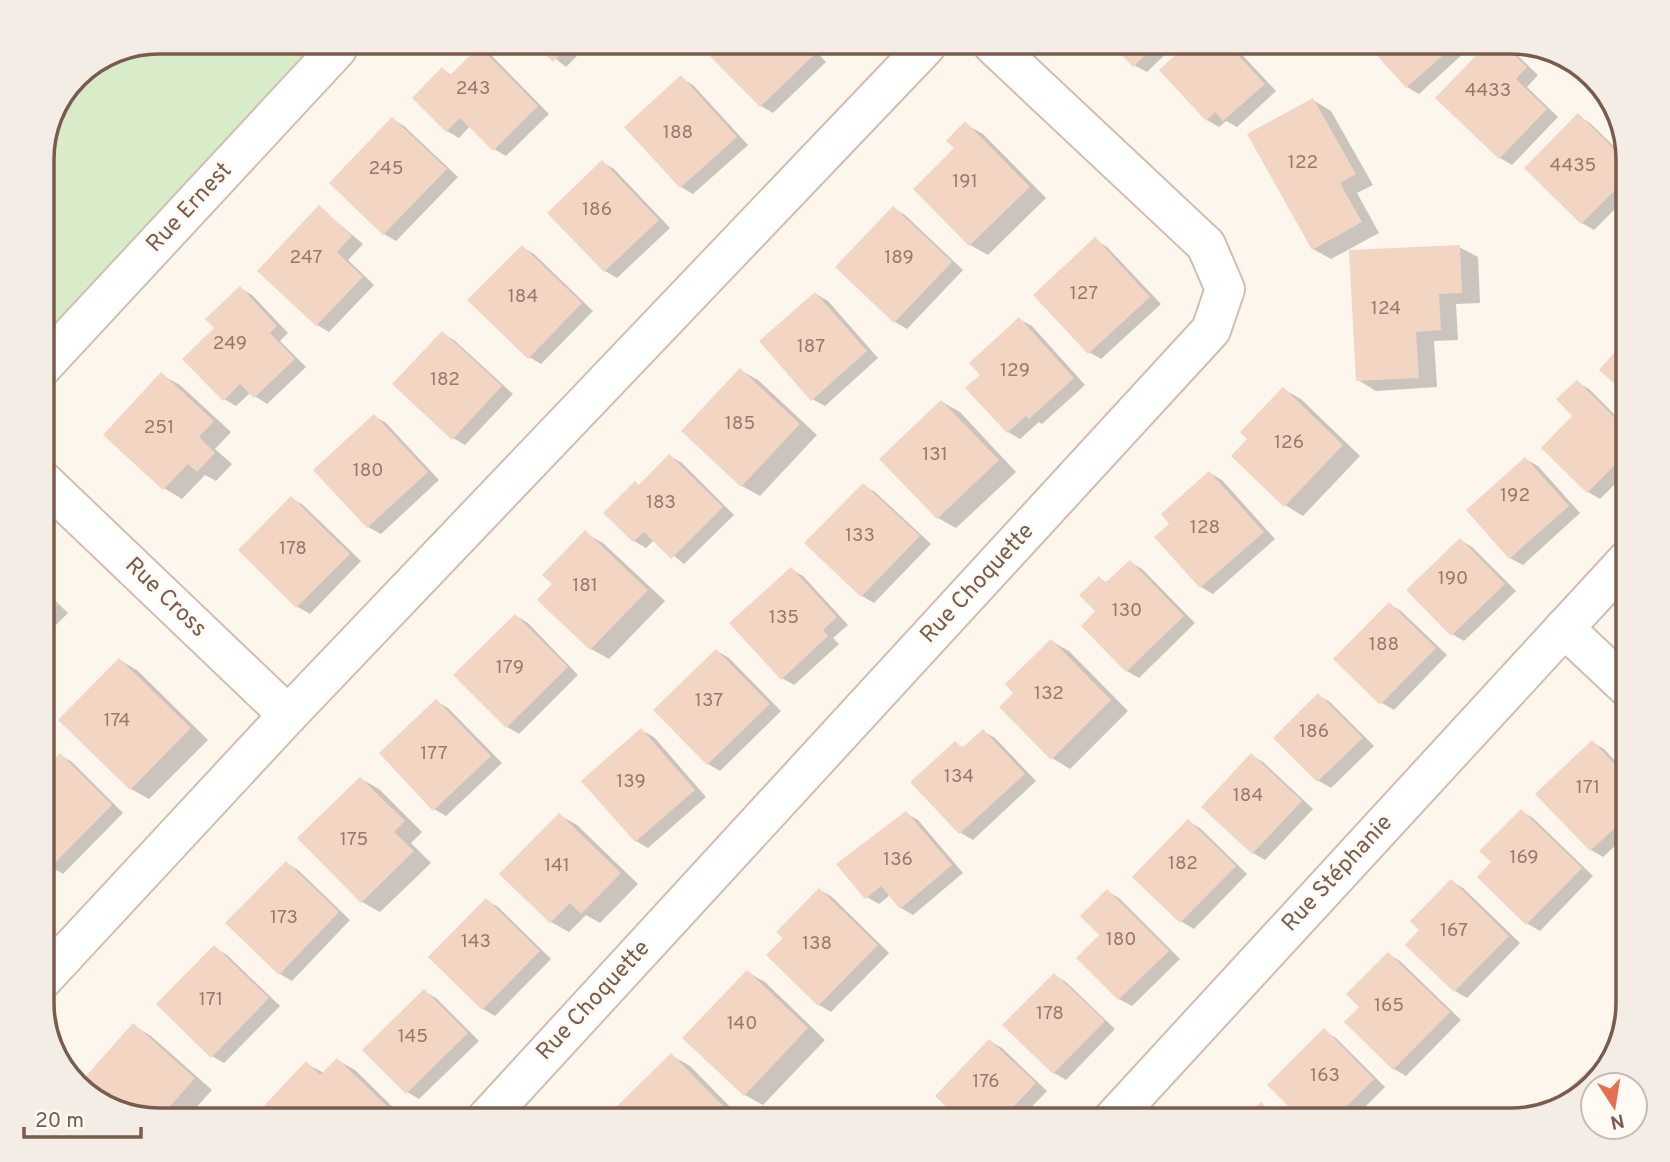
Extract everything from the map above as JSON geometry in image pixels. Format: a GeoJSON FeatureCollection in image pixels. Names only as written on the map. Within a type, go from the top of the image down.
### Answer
{"type":"FeatureCollection","features":[{"type":"Feature","properties":{"kind":"street","name":"Rue Ernest"},"geometry":{"type":"LineString","coordinates":[[54,354],[332,54]]}},
{"type":"Feature","properties":{"kind":"street"},"geometry":{"type":"LineString","coordinates":[[54,967],[288,715],[918,54]]}},
{"type":"Feature","properties":{"kind":"street","name":"Rue Choquette"},"geometry":{"type":"LineString","coordinates":[[496,1108],[1211,330],[1225,289],[1206,245],[1003,54]]}},
{"type":"Feature","properties":{"kind":"street","name":"Rue Cross"},"geometry":{"type":"LineString","coordinates":[[54,491],[288,715]]}},
{"type":"Feature","properties":{"kind":"street","name":"Rue Stéphanie"},"geometry":{"type":"LineString","coordinates":[[1123,1108],[1616,572]]}},
{"type":"Feature","properties":{"kind":"street"},"geometry":{"type":"LineString","coordinates":[[1564,628],[1616,677]]}},
{"type":"Feature","properties":{"kind":"green space"},"geometry":{"type":"Polygon","coordinates":[[[332,54],[54,354],[54,153],[62,119],[85,85],[119,62],[139,56],[332,54]]]}},
{"type":"Feature","properties":{"kind":"building"},"geometry":{"type":"Polygon","coordinates":[[[472,54],[487,54],[538,106],[493,151],[460,118],[446,132],[412,98],[442,67],[450,75],[472,54]]]}},
{"type":"Feature","properties":{"kind":"building"},"geometry":{"type":"Polygon","coordinates":[[[545,54],[560,54],[553,62],[545,54]]]}},
{"type":"Feature","properties":{"kind":"building"},"geometry":{"type":"Polygon","coordinates":[[[708,54],[815,54],[760,107],[708,54]]]}},
{"type":"Feature","properties":{"kind":"building"},"geometry":{"type":"Polygon","coordinates":[[[1121,54],[1147,54],[1133,67],[1121,54]]]}},
{"type":"Feature","properties":{"kind":"building"},"geometry":{"type":"Polygon","coordinates":[[[1177,54],[1237,54],[1265,84],[1223,121],[1215,112],[1206,121],[1159,70],[1177,54]]]}},
{"type":"Feature","properties":{"kind":"building"},"geometry":{"type":"Polygon","coordinates":[[[1376,54],[1444,54],[1406,88],[1376,54]]]}},
{"type":"Feature","properties":{"kind":"building"},"geometry":{"type":"Polygon","coordinates":[[[1477,54],[1514,54],[1527,67],[1516,79],[1547,109],[1499,159],[1435,98],[1477,54]]]}},
{"type":"Feature","properties":{"kind":"building"},"geometry":{"type":"Polygon","coordinates":[[[681,75],[737,137],[680,188],[624,127],[681,75]]]}},
{"type":"Feature","properties":{"kind":"building"},"geometry":{"type":"Polygon","coordinates":[[[1313,98],[1356,174],[1340,183],[1362,222],[1312,250],[1247,134],[1313,98]]]}},
{"type":"Feature","properties":{"kind":"building"},"geometry":{"type":"Polygon","coordinates":[[[1578,113],[1615,150],[1616,189],[1581,224],[1524,168],[1578,113]]]}},
{"type":"Feature","properties":{"kind":"building"},"geometry":{"type":"Polygon","coordinates":[[[392,117],[447,169],[383,235],[329,183],[392,117]]]}},
{"type":"Feature","properties":{"kind":"building"},"geometry":{"type":"Polygon","coordinates":[[[965,121],[1030,187],[969,246],[913,189],[954,148],[946,141],[965,121]]]}},
{"type":"Feature","properties":{"kind":"building"},"geometry":{"type":"Polygon","coordinates":[[[602,160],[659,220],[604,272],[547,213],[602,160]]]}},
{"type":"Feature","properties":{"kind":"building"},"geometry":{"type":"Polygon","coordinates":[[[319,205],[352,236],[337,252],[363,277],[316,326],[257,271],[319,205]]]}},
{"type":"Feature","properties":{"kind":"building"},"geometry":{"type":"Polygon","coordinates":[[[893,206],[952,262],[894,323],[835,267],[893,206]]]}},
{"type":"Feature","properties":{"kind":"building"},"geometry":{"type":"Polygon","coordinates":[[[1095,237],[1150,297],[1088,354],[1033,295],[1095,237]]]}},
{"type":"Feature","properties":{"kind":"building"},"geometry":{"type":"Polygon","coordinates":[[[522,245],[582,303],[528,359],[467,300],[522,245]]]}},
{"type":"Feature","properties":{"kind":"building"},"geometry":{"type":"Polygon","coordinates":[[[1460,245],[1462,293],[1439,294],[1441,330],[1416,332],[1419,378],[1356,381],[1349,250],[1460,245]]]}},
{"type":"Feature","properties":{"kind":"building"},"geometry":{"type":"Polygon","coordinates":[[[240,286],[277,326],[270,333],[295,359],[254,398],[240,384],[223,401],[182,359],[214,328],[205,319],[240,286]]]}},
{"type":"Feature","properties":{"kind":"building"},"geometry":{"type":"Polygon","coordinates":[[[815,292],[867,351],[811,401],[759,341],[815,292]]]}},
{"type":"Feature","properties":{"kind":"building"},"geometry":{"type":"Polygon","coordinates":[[[1019,317],[1074,378],[1029,419],[1026,416],[1007,433],[965,388],[980,375],[969,363],[1019,317]]]}},
{"type":"Feature","properties":{"kind":"building"},"geometry":{"type":"Polygon","coordinates":[[[442,331],[502,386],[452,440],[392,384],[442,331]]]}},
{"type":"Feature","properties":{"kind":"building"},"geometry":{"type":"Polygon","coordinates":[[[1616,351],[1616,385],[1599,370],[1616,351]]]}},
{"type":"Feature","properties":{"kind":"building"},"geometry":{"type":"Polygon","coordinates":[[[740,368],[800,424],[741,487],[681,431],[740,368]]]}},
{"type":"Feature","properties":{"kind":"building"},"geometry":{"type":"Polygon","coordinates":[[[161,372],[214,421],[199,437],[215,453],[197,472],[188,464],[163,490],[103,435],[161,372]]]}},
{"type":"Feature","properties":{"kind":"building"},"geometry":{"type":"Polygon","coordinates":[[[1577,380],[1616,419],[1616,464],[1587,493],[1541,448],[1572,416],[1556,399],[1577,380]]]}},
{"type":"Feature","properties":{"kind":"building"},"geometry":{"type":"Polygon","coordinates":[[[1283,387],[1343,445],[1284,507],[1231,456],[1247,439],[1240,432],[1283,387]]]}},
{"type":"Feature","properties":{"kind":"building"},"geometry":{"type":"Polygon","coordinates":[[[941,400],[999,460],[937,519],[879,459],[941,400]]]}},
{"type":"Feature","properties":{"kind":"building"},"geometry":{"type":"Polygon","coordinates":[[[374,414],[428,472],[367,528],[313,470],[374,414]]]}},
{"type":"Feature","properties":{"kind":"building"},"geometry":{"type":"Polygon","coordinates":[[[669,454],[723,507],[671,559],[644,532],[633,542],[603,513],[635,481],[639,485],[669,454]]]}},
{"type":"Feature","properties":{"kind":"building"},"geometry":{"type":"Polygon","coordinates":[[[1525,457],[1569,506],[1509,559],[1466,510],[1525,457]]]}},
{"type":"Feature","properties":{"kind":"building"},"geometry":{"type":"Polygon","coordinates":[[[1209,471],[1264,532],[1200,588],[1154,537],[1169,524],[1161,514],[1209,471]]]}},
{"type":"Feature","properties":{"kind":"building"},"geometry":{"type":"Polygon","coordinates":[[[863,483],[920,536],[861,597],[804,543],[863,483]]]}},
{"type":"Feature","properties":{"kind":"building"},"geometry":{"type":"Polygon","coordinates":[[[291,496],[350,554],[296,608],[238,550],[291,496]]]}},
{"type":"Feature","properties":{"kind":"building"},"geometry":{"type":"Polygon","coordinates":[[[585,530],[648,590],[590,650],[537,600],[552,584],[542,575],[585,530]]]}},
{"type":"Feature","properties":{"kind":"building"},"geometry":{"type":"Polygon","coordinates":[[[1460,538],[1505,584],[1451,636],[1406,590],[1460,538]]]}},
{"type":"Feature","properties":{"kind":"building"},"geometry":{"type":"Polygon","coordinates":[[[1130,560],[1184,616],[1126,672],[1081,626],[1095,611],[1079,595],[1099,576],[1105,583],[1130,560]]]}},
{"type":"Feature","properties":{"kind":"building"},"geometry":{"type":"Polygon","coordinates":[[[791,567],[837,617],[823,630],[828,636],[781,680],[729,623],[791,567]]]}},
{"type":"Feature","properties":{"kind":"building"},"geometry":{"type":"Polygon","coordinates":[[[1389,602],[1436,648],[1380,705],[1333,659],[1389,602]]]}},
{"type":"Feature","properties":{"kind":"building"},"geometry":{"type":"Polygon","coordinates":[[[515,614],[568,667],[506,728],[453,675],[515,614]]]}},
{"type":"Feature","properties":{"kind":"building"},"geometry":{"type":"Polygon","coordinates":[[[1051,639],[1111,700],[1051,760],[999,707],[1013,693],[1005,684],[1051,639]]]}},
{"type":"Feature","properties":{"kind":"building"},"geometry":{"type":"Polygon","coordinates":[[[716,649],[770,704],[707,765],[653,710],[716,649]]]}},
{"type":"Feature","properties":{"kind":"building"},"geometry":{"type":"Polygon","coordinates":[[[119,658],[191,728],[130,790],[58,720],[119,658]]]}},
{"type":"Feature","properties":{"kind":"building"},"geometry":{"type":"Polygon","coordinates":[[[1318,693],[1363,738],[1317,782],[1273,738],[1318,693]]]}},
{"type":"Feature","properties":{"kind":"building"},"geometry":{"type":"Polygon","coordinates":[[[436,699],[491,756],[433,811],[379,753],[436,699]]]}},
{"type":"Feature","properties":{"kind":"building"},"geometry":{"type":"Polygon","coordinates":[[[641,728],[695,790],[635,842],[581,781],[641,728]]]}},
{"type":"Feature","properties":{"kind":"building"},"geometry":{"type":"Polygon","coordinates":[[[983,729],[1025,774],[959,834],[910,782],[955,741],[962,748],[983,729]]]}},
{"type":"Feature","properties":{"kind":"building"},"geometry":{"type":"Polygon","coordinates":[[[1592,740],[1616,765],[1616,827],[1590,851],[1535,794],[1592,740]]]}},
{"type":"Feature","properties":{"kind":"building"},"geometry":{"type":"Polygon","coordinates":[[[60,753],[112,805],[54,864],[54,759],[60,753]]]}},
{"type":"Feature","properties":{"kind":"building"},"geometry":{"type":"Polygon","coordinates":[[[1251,753],[1302,801],[1252,854],[1201,807],[1251,753]]]}},
{"type":"Feature","properties":{"kind":"building"},"geometry":{"type":"Polygon","coordinates":[[[360,777],[405,821],[394,832],[414,851],[361,903],[297,838],[360,777]]]}},
{"type":"Feature","properties":{"kind":"building"},"geometry":{"type":"Polygon","coordinates":[[[1521,809],[1582,868],[1526,925],[1477,877],[1491,862],[1479,851],[1521,809]]]}},
{"type":"Feature","properties":{"kind":"building"},"geometry":{"type":"Polygon","coordinates":[[[906,811],[952,865],[900,909],[881,886],[865,899],[836,864],[906,811]]]}},
{"type":"Feature","properties":{"kind":"building"},"geometry":{"type":"Polygon","coordinates":[[[559,813],[621,873],[581,914],[570,903],[550,923],[499,874],[559,813]]]}},
{"type":"Feature","properties":{"kind":"building"},"geometry":{"type":"Polygon","coordinates":[[[1188,819],[1236,866],[1180,923],[1132,877],[1188,819]]]}},
{"type":"Feature","properties":{"kind":"building"},"geometry":{"type":"Polygon","coordinates":[[[286,861],[339,912],[279,975],[225,923],[286,861]]]}},
{"type":"Feature","properties":{"kind":"building"},"geometry":{"type":"Polygon","coordinates":[[[1451,879],[1509,936],[1454,992],[1405,945],[1419,930],[1410,921],[1451,879]]]}},
{"type":"Feature","properties":{"kind":"building"},"geometry":{"type":"Polygon","coordinates":[[[819,888],[878,945],[818,1006],[766,955],[783,938],[776,932],[819,888]]]}},
{"type":"Feature","properties":{"kind":"building"},"geometry":{"type":"Polygon","coordinates":[[[1107,889],[1169,951],[1118,1000],[1076,958],[1099,935],[1080,916],[1107,889]]]}},
{"type":"Feature","properties":{"kind":"building"},"geometry":{"type":"Polygon","coordinates":[[[486,898],[540,951],[482,1010],[428,957],[486,898]]]}},
{"type":"Feature","properties":{"kind":"building"},"geometry":{"type":"Polygon","coordinates":[[[214,945],[269,998],[211,1058],[156,1004],[214,945]]]}},
{"type":"Feature","properties":{"kind":"building"},"geometry":{"type":"Polygon","coordinates":[[[1388,952],[1450,1012],[1393,1070],[1344,1022],[1359,1007],[1346,994],[1388,952]]]}},
{"type":"Feature","properties":{"kind":"building"},"geometry":{"type":"Polygon","coordinates":[[[747,970],[808,1028],[744,1096],[682,1038],[747,970]]]}},
{"type":"Feature","properties":{"kind":"building"},"geometry":{"type":"Polygon","coordinates":[[[1054,973],[1105,1021],[1053,1074],[1002,1025],[1054,973]]]}},
{"type":"Feature","properties":{"kind":"building"},"geometry":{"type":"Polygon","coordinates":[[[424,989],[468,1033],[406,1094],[362,1050],[424,989]]]}},
{"type":"Feature","properties":{"kind":"building"},"geometry":{"type":"Polygon","coordinates":[[[133,1023],[195,1078],[169,1108],[160,1108],[119,1100],[85,1077],[133,1023]]]}},
{"type":"Feature","properties":{"kind":"building"},"geometry":{"type":"Polygon","coordinates":[[[1324,1028],[1374,1079],[1345,1108],[1290,1108],[1267,1085],[1324,1028]]]}},
{"type":"Feature","properties":{"kind":"building"},"geometry":{"type":"Polygon","coordinates":[[[989,1039],[1036,1083],[1012,1108],[948,1108],[935,1096],[989,1039]]]}},
{"type":"Feature","properties":{"kind":"building"},"geometry":{"type":"Polygon","coordinates":[[[671,1053],[725,1108],[615,1108],[671,1053]]]}},
{"type":"Feature","properties":{"kind":"building"},"geometry":{"type":"Polygon","coordinates":[[[337,1058],[389,1108],[262,1108],[306,1061],[320,1075],[337,1058]]]}},
{"type":"Feature","properties":{"kind":"building"},"geometry":{"type":"Polygon","coordinates":[[[1261,1102],[1267,1108],[1255,1108],[1261,1102]]]}}]}
